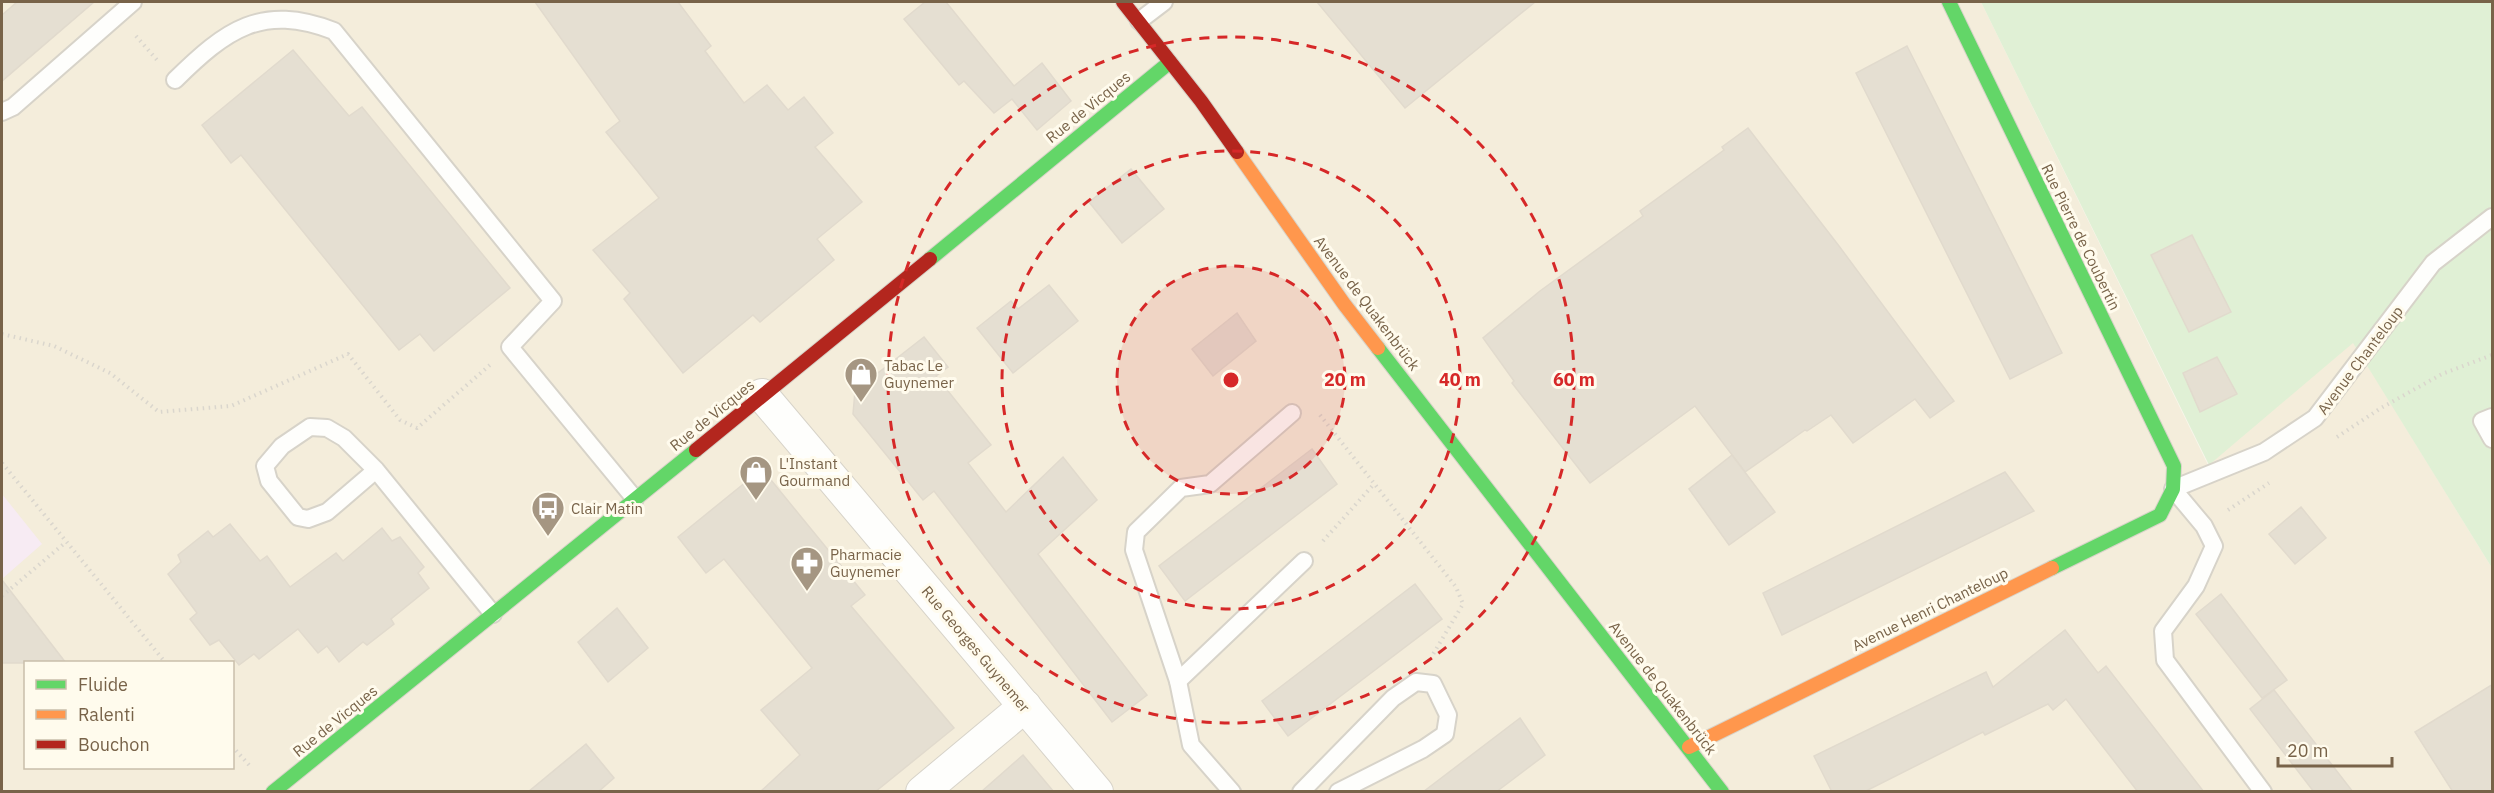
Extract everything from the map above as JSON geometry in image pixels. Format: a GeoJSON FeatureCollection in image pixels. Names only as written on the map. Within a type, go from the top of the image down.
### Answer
{"type":"FeatureCollection","features":[{"type":"Feature","properties":{"kind":"street","name":"Avenue de Quakenbrück"},"geometry":{"type":"LineString","coordinates":[[1123,2],[1201,101],[1344,304],[1722,792]]}},
{"type":"Feature","properties":{"kind":"street","name":"Rue Pierre de Coubertin"},"geometry":{"type":"LineString","coordinates":[[1949,2],[2174,466],[2173,489]]}},
{"type":"Feature","properties":{"kind":"street","name":"Rue de Vicques"},"geometry":{"type":"LineString","coordinates":[[273,792],[635,500],[1170,62]]}},
{"type":"Feature","properties":{"kind":"street","name":"Rue Georges Guynemer"},"geometry":{"type":"LineString","coordinates":[[762,395],[1097,792]]}},
{"type":"Feature","properties":{"kind":"street","name":"Avenue Henri Chanteloup"},"geometry":{"type":"LineString","coordinates":[[1689,747],[2160,515],[2173,489]]}},
{"type":"Feature","properties":{"kind":"street"},"geometry":{"type":"LineString","coordinates":[[922,792],[1024,706]]}},
{"type":"Feature","properties":{"kind":"lane"},"geometry":{"type":"LineString","coordinates":[[2,112],[12,106],[133,2]]}},
{"type":"Feature","properties":{"kind":"lane"},"geometry":{"type":"LineString","coordinates":[[1139,21],[1164,2]]}},
{"type":"Feature","properties":{"kind":"lane"},"geometry":{"type":"LineString","coordinates":[[175,80],[204,52],[241,28],[272,18],[308,21],[334,31],[553,301],[510,347],[635,500]]}},
{"type":"Feature","properties":{"kind":"lane","name":"Avenue Chanteloup"},"geometry":{"type":"LineString","coordinates":[[2173,489],[2264,452],[2315,418],[2433,263],[2493,217]]}},
{"type":"Feature","properties":{"kind":"lane"},"geometry":{"type":"LineString","coordinates":[[1232,792],[1191,745],[1178,681],[1134,549],[1136,532],[1181,488],[1210,483],[1292,413]]}},
{"type":"Feature","properties":{"kind":"lane"},"geometry":{"type":"LineString","coordinates":[[2493,417],[2482,421],[2493,439]]}},
{"type":"Feature","properties":{"kind":"lane"},"geometry":{"type":"LineString","coordinates":[[376,470],[327,512],[308,519],[298,517],[269,481],[265,466],[282,446],[310,427],[327,428],[344,438],[376,470],[493,614]]}},
{"type":"Feature","properties":{"kind":"lane"},"geometry":{"type":"LineString","coordinates":[[2173,489],[2204,526],[2214,546],[2196,586],[2163,631],[2165,660],[2263,792]]}},
{"type":"Feature","properties":{"kind":"lane"},"geometry":{"type":"LineString","coordinates":[[1178,681],[1304,561]]}},
{"type":"Feature","properties":{"kind":"lane"},"geometry":{"type":"LineString","coordinates":[[1301,792],[1393,698],[1416,682],[1433,684],[1448,715],[1444,734],[1423,749],[1338,792]]}},
{"type":"Feature","properties":{"kind":"path"},"geometry":{"type":"LineString","coordinates":[[118,15],[175,80]]}},
{"type":"Feature","properties":{"kind":"path"},"geometry":{"type":"LineString","coordinates":[[2,334],[54,346],[110,373],[159,412],[231,406],[348,354],[400,420],[417,428],[510,347]]}},
{"type":"Feature","properties":{"kind":"path"},"geometry":{"type":"LineString","coordinates":[[2332,441],[2381,408],[2442,374],[2493,355]]}},
{"type":"Feature","properties":{"kind":"path"},"geometry":{"type":"LineString","coordinates":[[1292,413],[1316,410],[1456,587],[1463,604],[1459,614],[1416,682]]}},
{"type":"Feature","properties":{"kind":"path"},"geometry":{"type":"LineString","coordinates":[[2,463],[163,661]]}},
{"type":"Feature","properties":{"kind":"path"},"geometry":{"type":"LineString","coordinates":[[2204,526],[2273,480]]}},
{"type":"Feature","properties":{"kind":"path"},"geometry":{"type":"LineString","coordinates":[[1304,561],[1374,484]]}},
{"type":"Feature","properties":{"kind":"path"},"geometry":{"type":"LineString","coordinates":[[2,596],[66,542]]}},
{"type":"Feature","properties":{"kind":"shaded area"},"geometry":{"type":"Polygon","coordinates":[[[2,2],[1981,2],[2208,465],[2353,342],[2492,568],[2492,791],[2,792],[2,2]]]}},
{"type":"Feature","properties":{"kind":"shaded area"},"geometry":{"type":"Polygon","coordinates":[[[2,494],[42,544],[2,579],[2,494]]]}},
{"type":"Feature","properties":{"kind":"green space"},"geometry":{"type":"Polygon","coordinates":[[[1981,2],[2492,2],[2492,568],[2353,343],[2209,465],[1981,2]]]}},
{"type":"Feature","properties":{"kind":"building"},"geometry":{"type":"Polygon","coordinates":[[[17,2],[94,2],[2,81],[2,15],[17,2]]]}},
{"type":"Feature","properties":{"kind":"building"},"geometry":{"type":"Polygon","coordinates":[[[535,2],[678,2],[711,46],[705,51],[744,103],[767,85],[788,110],[804,97],[833,133],[815,147],[862,202],[817,239],[834,260],[760,322],[753,315],[683,373],[624,299],[630,293],[593,250],[659,198],[606,132],[620,121],[535,2]]]}},
{"type":"Feature","properties":{"kind":"building"},"geometry":{"type":"Polygon","coordinates":[[[925,2],[946,2],[1014,86],[1042,63],[1071,101],[1037,130],[1012,99],[994,113],[964,81],[959,85],[904,19],[925,2]]]}},
{"type":"Feature","properties":{"kind":"building"},"geometry":{"type":"Polygon","coordinates":[[[1317,2],[1535,2],[1405,108],[1317,2]]]}},
{"type":"Feature","properties":{"kind":"building"},"geometry":{"type":"Polygon","coordinates":[[[1907,46],[2062,353],[2010,379],[1856,73],[1907,46]]]}},
{"type":"Feature","properties":{"kind":"building"},"geometry":{"type":"Polygon","coordinates":[[[293,50],[349,116],[362,107],[510,288],[434,351],[420,334],[399,350],[241,155],[231,163],[202,125],[293,50]]]}},
{"type":"Feature","properties":{"kind":"building"},"geometry":{"type":"Polygon","coordinates":[[[1748,128],[1954,401],[1930,418],[1915,399],[1853,443],[1831,415],[1807,431],[1805,430],[1745,472],[1695,406],[1590,483],[1512,383],[1514,381],[1483,338],[1540,291],[1643,216],[1640,211],[1724,150],[1722,147],[1748,128]]]}},
{"type":"Feature","properties":{"kind":"building"},"geometry":{"type":"Polygon","coordinates":[[[1131,169],[1164,209],[1122,243],[1089,202],[1131,169]]]}},
{"type":"Feature","properties":{"kind":"building"},"geometry":{"type":"Polygon","coordinates":[[[2192,235],[2231,312],[2189,332],[2151,255],[2192,235]]]}},
{"type":"Feature","properties":{"kind":"building"},"geometry":{"type":"Polygon","coordinates":[[[1049,285],[1078,321],[1013,373],[977,328],[1011,301],[1018,309],[1049,285]]]}},
{"type":"Feature","properties":{"kind":"building"},"geometry":{"type":"Polygon","coordinates":[[[1237,313],[1256,341],[1213,376],[1192,349],[1237,313]]]}},
{"type":"Feature","properties":{"kind":"building"},"geometry":{"type":"Polygon","coordinates":[[[924,337],[948,367],[936,376],[991,445],[968,463],[1006,512],[1063,457],[1097,500],[1038,554],[1147,695],[1112,722],[934,491],[923,500],[853,414],[855,391],[924,337]]]}},
{"type":"Feature","properties":{"kind":"building"},"geometry":{"type":"Polygon","coordinates":[[[2217,357],[2237,394],[2200,412],[2183,373],[2217,357]]]}},
{"type":"Feature","properties":{"kind":"building"},"geometry":{"type":"Polygon","coordinates":[[[1312,449],[1337,484],[1185,601],[1159,566],[1312,449]]]}},
{"type":"Feature","properties":{"kind":"building"},"geometry":{"type":"Polygon","coordinates":[[[1732,455],[1775,512],[1729,545],[1689,489],[1732,455]]]}},
{"type":"Feature","properties":{"kind":"building"},"geometry":{"type":"Polygon","coordinates":[[[762,469],[865,595],[851,606],[954,728],[875,792],[760,792],[800,755],[761,710],[812,668],[724,559],[706,573],[678,537],[762,469]]]}},
{"type":"Feature","properties":{"kind":"building"},"geometry":{"type":"Polygon","coordinates":[[[2005,472],[2034,511],[1782,635],[1763,593],[2005,472]]]}},
{"type":"Feature","properties":{"kind":"building"},"geometry":{"type":"Polygon","coordinates":[[[2301,507],[2326,538],[2295,564],[2269,534],[2301,507]]]}},
{"type":"Feature","properties":{"kind":"building"},"geometry":{"type":"Polygon","coordinates":[[[230,524],[260,561],[267,556],[290,587],[336,553],[343,561],[382,528],[392,541],[400,537],[424,567],[418,573],[429,588],[391,619],[394,624],[367,645],[363,642],[339,662],[327,646],[318,653],[298,629],[259,659],[254,654],[239,665],[219,640],[210,645],[190,619],[197,613],[168,574],[181,562],[178,555],[208,531],[213,537],[230,524]]]}},
{"type":"Feature","properties":{"kind":"building"},"geometry":{"type":"Polygon","coordinates":[[[2,580],[64,661],[2,663],[2,580]]]}},
{"type":"Feature","properties":{"kind":"building"},"geometry":{"type":"Polygon","coordinates":[[[1415,584],[1442,619],[1288,736],[1262,701],[1415,584]]]}},
{"type":"Feature","properties":{"kind":"building"},"geometry":{"type":"Polygon","coordinates":[[[2221,594],[2287,680],[2262,698],[2196,614],[2221,594]]]}},
{"type":"Feature","properties":{"kind":"building"},"geometry":{"type":"Polygon","coordinates":[[[617,608],[648,648],[608,682],[578,642],[617,608]]]}},
{"type":"Feature","properties":{"kind":"building"},"geometry":{"type":"Polygon","coordinates":[[[2065,630],[2098,673],[2106,666],[2204,792],[2138,792],[2066,699],[2053,710],[2048,704],[1985,735],[1983,732],[1864,792],[1832,792],[1814,756],[1986,672],[1993,687],[2065,630]]]}},
{"type":"Feature","properties":{"kind":"building"},"geometry":{"type":"Polygon","coordinates":[[[2493,684],[2493,792],[2453,792],[2415,732],[2493,684]]]}},
{"type":"Feature","properties":{"kind":"building"},"geometry":{"type":"Polygon","coordinates":[[[2274,690],[2353,792],[2314,792],[2250,709],[2274,690]]]}},
{"type":"Feature","properties":{"kind":"building"},"geometry":{"type":"Polygon","coordinates":[[[1520,718],[1545,755],[1496,792],[1423,792],[1520,718]]]}},
{"type":"Feature","properties":{"kind":"building"},"geometry":{"type":"Polygon","coordinates":[[[586,744],[614,778],[598,792],[528,792],[586,744]]]}},
{"type":"Feature","properties":{"kind":"building"},"geometry":{"type":"Polygon","coordinates":[[[1023,755],[1054,792],[981,792],[1023,755]]]}},
{"type":"Feature","properties":{"kind":"traffic: fast"},"geometry":{"type":"LineString","coordinates":[[1949,2],[2174,466],[2173,489],[2160,515],[2052,568]]}},
{"type":"Feature","properties":{"kind":"traffic: fast"},"geometry":{"type":"LineString","coordinates":[[930,259],[1170,62]]}},
{"type":"Feature","properties":{"kind":"traffic: fast"},"geometry":{"type":"LineString","coordinates":[[1378,348],[1722,792]]}},
{"type":"Feature","properties":{"kind":"traffic: fast"},"geometry":{"type":"LineString","coordinates":[[273,792],[696,450]]}},
{"type":"Feature","properties":{"kind":"traffic: slow"},"geometry":{"type":"LineString","coordinates":[[1237,152],[1344,304],[1378,348]]}},
{"type":"Feature","properties":{"kind":"traffic: slow"},"geometry":{"type":"LineString","coordinates":[[1689,747],[2052,568]]}},
{"type":"Feature","properties":{"kind":"traffic: jam"},"geometry":{"type":"LineString","coordinates":[[1123,2],[1201,101],[1237,152]]}},
{"type":"Feature","properties":{"kind":"traffic: jam"},"geometry":{"type":"LineString","coordinates":[[696,450],[930,259]]}},
{"type":"Feature","properties":{"kind":"place","name":"Tabac Le Guynemer"},"geometry":{"type":"Point","coordinates":[861,403]}},
{"type":"Feature","properties":{"kind":"place","name":"L'Instant Gourmand"},"geometry":{"type":"Point","coordinates":[756,501]}},
{"type":"Feature","properties":{"kind":"place","name":"Clair Matin"},"geometry":{"type":"Point","coordinates":[548,537]}},
{"type":"Feature","properties":{"kind":"place","name":"Pharmacie Guynemer"},"geometry":{"type":"Point","coordinates":[807,592]}}]}
